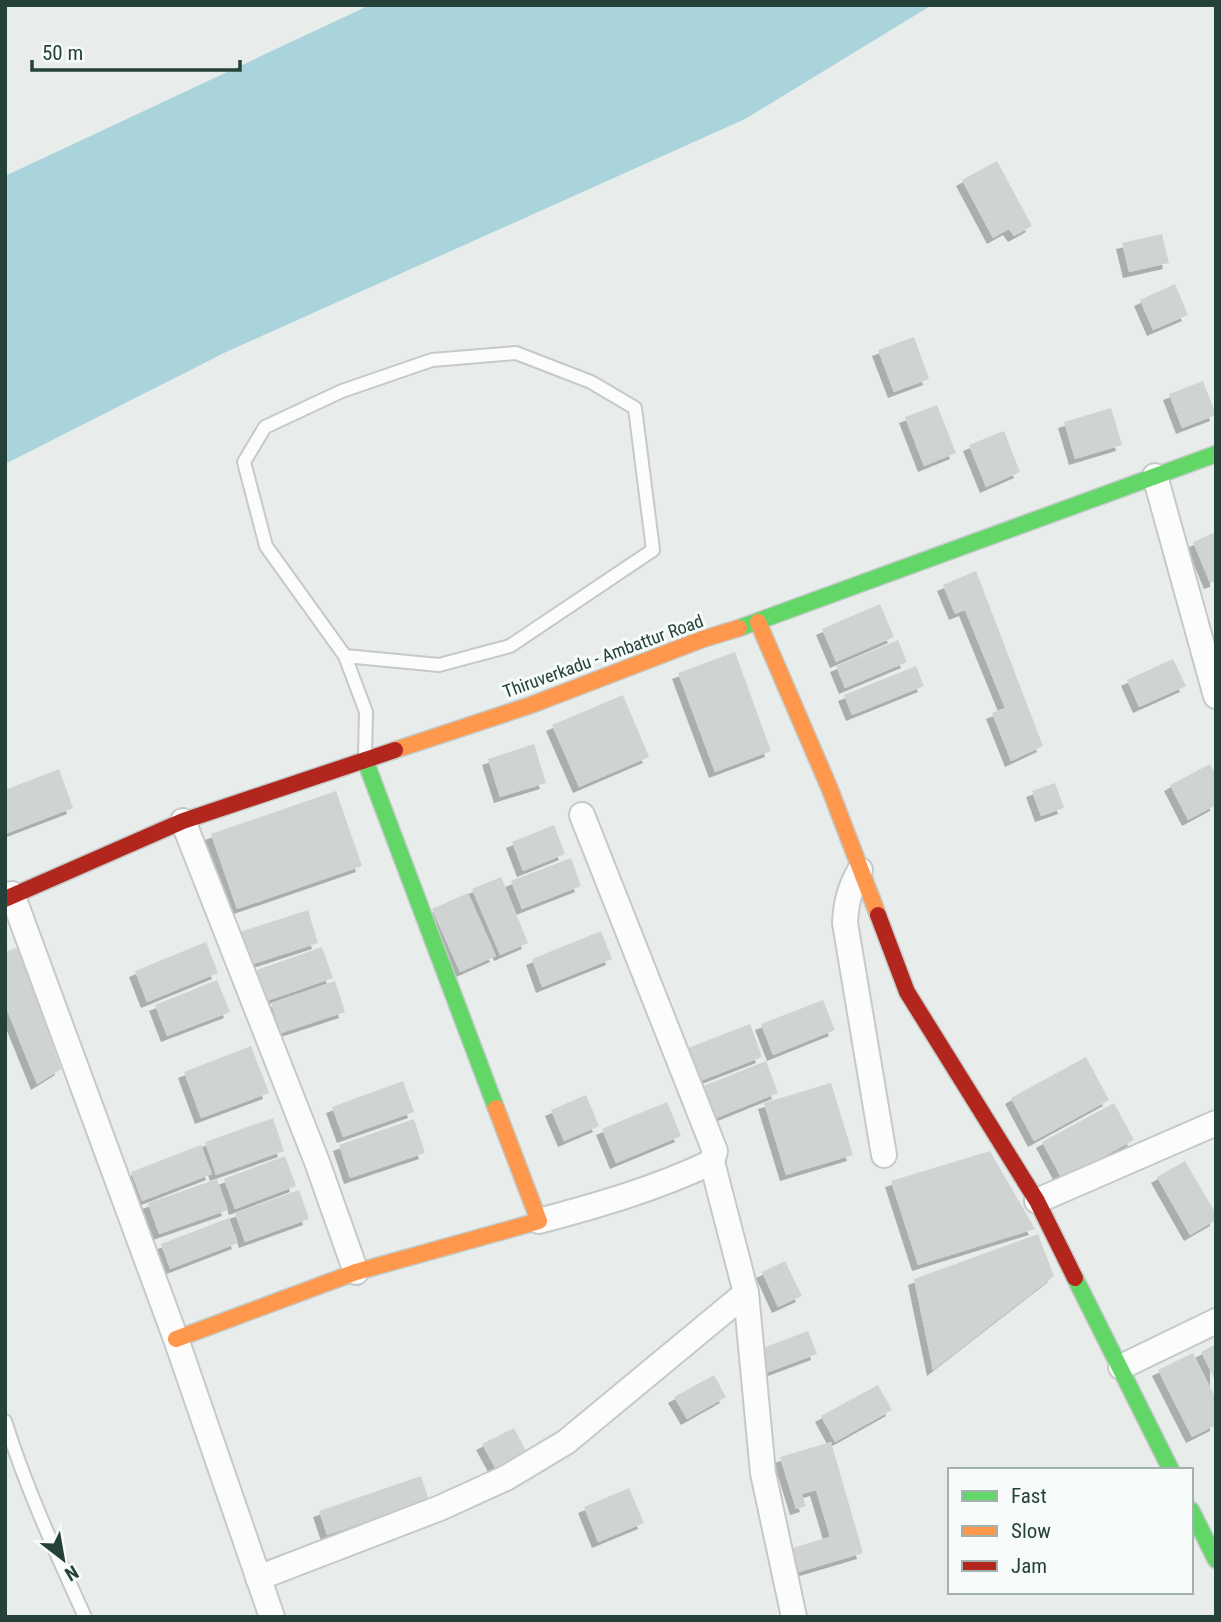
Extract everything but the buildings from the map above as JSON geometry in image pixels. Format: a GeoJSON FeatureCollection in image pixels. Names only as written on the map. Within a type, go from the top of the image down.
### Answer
{"type":"FeatureCollection","features":[{"type":"Feature","properties":{"kind":"street","name":"Thiruverkadu - Ambattur Road"},"geometry":{"type":"LineString","coordinates":[[9,896],[183,821],[531,705],[703,639],[758,622],[1216,454]]}},
{"type":"Feature","properties":{"kind":"street"},"geometry":{"type":"LineString","coordinates":[[1155,476],[1216,696]]}},
{"type":"Feature","properties":{"kind":"street"},"geometry":{"type":"LineString","coordinates":[[758,622],[829,787],[907,992],[1037,1201],[1170,1468]]}},
{"type":"Feature","properties":{"kind":"street"},"geometry":{"type":"LineString","coordinates":[[365,760],[539,1221]]}},
{"type":"Feature","properties":{"kind":"street"},"geometry":{"type":"LineString","coordinates":[[582,815],[713,1142],[715,1151],[712,1162],[746,1293],[763,1473],[794,1617]]}},
{"type":"Feature","properties":{"kind":"street"},"geometry":{"type":"LineString","coordinates":[[183,821],[317,1162],[356,1272]]}},
{"type":"Feature","properties":{"kind":"street"},"geometry":{"type":"LineString","coordinates":[[860,870],[850,888],[845,923],[884,1155]]}},
{"type":"Feature","properties":{"kind":"street"},"geometry":{"type":"LineString","coordinates":[[9,896],[176,1339],[272,1617]]}},
{"type":"Feature","properties":{"kind":"street"},"geometry":{"type":"LineString","coordinates":[[1037,1201],[1216,1123]]}},
{"type":"Feature","properties":{"kind":"street"},"geometry":{"type":"LineString","coordinates":[[176,1339],[356,1272],[628,1197],[712,1162]]}},
{"type":"Feature","properties":{"kind":"street"},"geometry":{"type":"LineString","coordinates":[[258,1578],[440,1508],[506,1478],[566,1442],[746,1293]]}},
{"type":"Feature","properties":{"kind":"street"},"geometry":{"type":"LineString","coordinates":[[1121,1367],[1216,1321]]}},
{"type":"Feature","properties":{"kind":"street"},"geometry":{"type":"LineString","coordinates":[[1203,1522],[1216,1560]]}},
{"type":"Feature","properties":{"kind":"lane"},"geometry":{"type":"LineString","coordinates":[[345,656],[439,664],[510,646],[653,550],[635,408],[591,382],[516,353],[432,360],[342,391],[265,427],[244,462],[266,546],[345,656],[366,712],[365,760]]}},
{"type":"Feature","properties":{"kind":"lane"},"geometry":{"type":"LineString","coordinates":[[5,1421],[57,1556],[85,1617]]}},
{"type":"Feature","properties":{"kind":"water"},"geometry":{"type":"Polygon","coordinates":[[[370,5],[932,5],[745,119],[226,352],[5,464],[5,176],[370,5]]]}},
{"type":"Feature","properties":{"kind":"traffic: fast"},"geometry":{"type":"LineString","coordinates":[[739,628],[1216,454]]}},
{"type":"Feature","properties":{"kind":"traffic: fast"},"geometry":{"type":"LineString","coordinates":[[365,760],[496,1108]]}},
{"type":"Feature","properties":{"kind":"traffic: fast"},"geometry":{"type":"LineString","coordinates":[[1075,1278],[1170,1468]]}},
{"type":"Feature","properties":{"kind":"traffic: fast"},"geometry":{"type":"LineString","coordinates":[[1193,1514],[1216,1560]]}},
{"type":"Feature","properties":{"kind":"traffic: slow"},"geometry":{"type":"LineString","coordinates":[[758,622],[829,787],[878,915]]}},
{"type":"Feature","properties":{"kind":"traffic: slow"},"geometry":{"type":"LineString","coordinates":[[395,750],[531,705],[703,639],[739,628]]}},
{"type":"Feature","properties":{"kind":"traffic: slow"},"geometry":{"type":"LineString","coordinates":[[176,1339],[356,1272],[539,1221],[496,1108]]}},
{"type":"Feature","properties":{"kind":"traffic: jam"},"geometry":{"type":"LineString","coordinates":[[5,899],[183,821],[395,750]]}},
{"type":"Feature","properties":{"kind":"traffic: jam"},"geometry":{"type":"LineString","coordinates":[[878,915],[907,992],[1037,1201],[1075,1278]]}}]}
